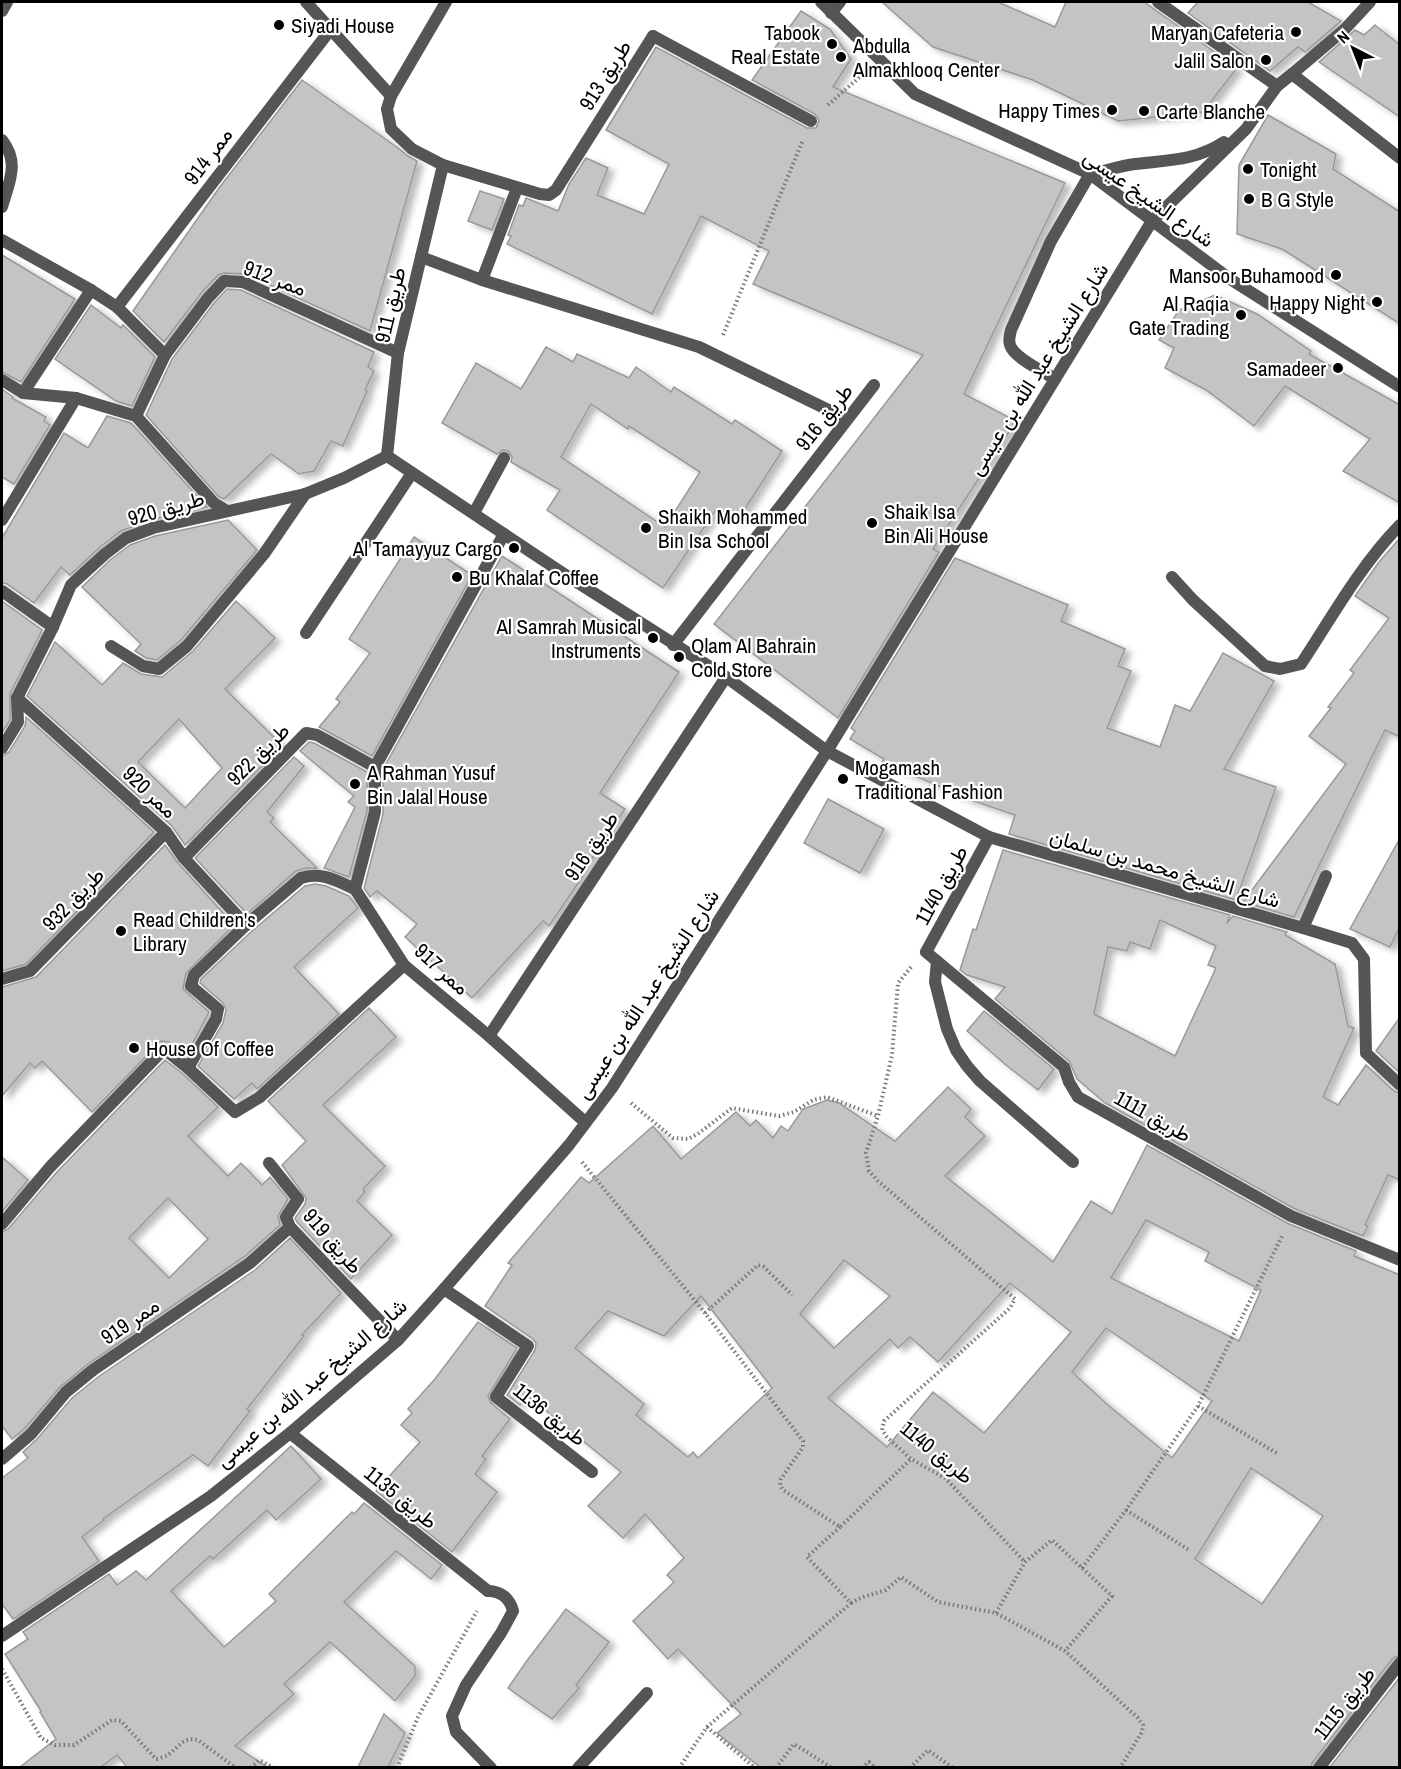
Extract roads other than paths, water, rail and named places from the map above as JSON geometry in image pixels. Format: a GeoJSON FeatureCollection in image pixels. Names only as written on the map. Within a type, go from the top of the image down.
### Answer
{"type":"FeatureCollection","features":[{"type":"Feature","properties":{"kind":"street"},"geometry":{"type":"LineString","coordinates":[[2,11],[7,2]]}},
{"type":"Feature","properties":{"kind":"street"},"geometry":{"type":"LineString","coordinates":[[306,2],[391,96],[446,2]]}},
{"type":"Feature","properties":{"kind":"street","name":"شارع الشيخ عيسى"},"geometry":{"type":"LineString","coordinates":[[821,2],[915,94],[1090,174],[1230,279],[1400,387]]}},
{"type":"Feature","properties":{"kind":"street"},"geometry":{"type":"LineString","coordinates":[[831,13],[840,2]]}},
{"type":"Feature","properties":{"kind":"street"},"geometry":{"type":"LineString","coordinates":[[1158,2],[1276,86]]}},
{"type":"Feature","properties":{"kind":"street"},"geometry":{"type":"LineString","coordinates":[[1055,379],[1014,353],[1009,338],[1051,241],[1090,174],[1134,165],[1175,161],[1213,149],[1246,129],[1276,86],[1344,30],[1370,2]]}},
{"type":"Feature","properties":{"kind":"street","name":"ممر 914"},"geometry":{"type":"LineString","coordinates":[[117,307],[330,28]]}},
{"type":"Feature","properties":{"kind":"street","name":"طريق 913"},"geometry":{"type":"LineString","coordinates":[[391,96],[387,109],[391,129],[412,149],[443,165],[549,195],[556,190],[653,36],[811,121]]}},
{"type":"Feature","properties":{"kind":"street"},"geometry":{"type":"LineString","coordinates":[[1292,74],[1400,158]]}},
{"type":"Feature","properties":{"kind":"street","name":"شارع الشيخ عبد الله بن عيسى"},"geometry":{"type":"LineString","coordinates":[[2,1636],[211,1496],[290,1433],[398,1340],[569,1145],[612,1088],[827,751],[1152,220],[1246,129]]}},
{"type":"Feature","properties":{"kind":"street"},"geometry":{"type":"LineString","coordinates":[[2,140],[12,158],[11,177],[2,207]]}},
{"type":"Feature","properties":{"kind":"street","name":"طريق 911"},"geometry":{"type":"LineString","coordinates":[[387,456],[398,353],[443,165]]}},
{"type":"Feature","properties":{"kind":"street"},"geometry":{"type":"LineString","coordinates":[[482,280],[518,188]]}},
{"type":"Feature","properties":{"kind":"street"},"geometry":{"type":"LineString","coordinates":[[2,240],[117,307],[165,355]]}},
{"type":"Feature","properties":{"kind":"street"},"geometry":{"type":"LineString","coordinates":[[421,257],[482,280],[699,347],[847,419]]}},
{"type":"Feature","properties":{"kind":"street","name":"ممر 912"},"geometry":{"type":"LineString","coordinates":[[136,416],[165,355],[208,298],[224,281],[243,282],[398,353]]}},
{"type":"Feature","properties":{"kind":"street"},"geometry":{"type":"LineString","coordinates":[[23,393],[91,290]]}},
{"type":"Feature","properties":{"kind":"street"},"geometry":{"type":"LineString","coordinates":[[2,380],[23,393],[76,398],[136,416],[214,503],[227,512],[305,494],[344,478],[387,456],[673,645],[726,677],[827,751]]}},
{"type":"Feature","properties":{"kind":"street","name":"طريق 916"},"geometry":{"type":"LineString","coordinates":[[673,645],[874,385]]}},
{"type":"Feature","properties":{"kind":"street"},"geometry":{"type":"LineString","coordinates":[[2,520],[76,398]]}},
{"type":"Feature","properties":{"kind":"street"},"geometry":{"type":"LineString","coordinates":[[474,513],[504,458]]}},
{"type":"Feature","properties":{"kind":"street"},"geometry":{"type":"LineString","coordinates":[[306,633],[412,472]]}},
{"type":"Feature","properties":{"kind":"street"},"geometry":{"type":"LineString","coordinates":[[111,646],[143,666],[159,669],[187,646],[264,554],[305,494]]}},
{"type":"Feature","properties":{"kind":"street","name":"طريق 920"},"geometry":{"type":"LineString","coordinates":[[2,747],[18,722],[17,698],[53,627],[71,585],[126,538],[153,528],[227,512]]}},
{"type":"Feature","properties":{"kind":"street"},"geometry":{"type":"LineString","coordinates":[[1172,577],[1193,600],[1265,666],[1280,669],[1301,664],[1382,543],[1400,525]]}},
{"type":"Feature","properties":{"kind":"street"},"geometry":{"type":"LineString","coordinates":[[188,1068],[216,1019],[218,1009],[191,986],[194,975],[246,925],[301,878],[311,874],[325,876],[356,889],[375,812],[375,767],[504,534]]}},
{"type":"Feature","properties":{"kind":"street"},"geometry":{"type":"LineString","coordinates":[[2,591],[53,627]]}},
{"type":"Feature","properties":{"kind":"street","name":"طريق 916"},"geometry":{"type":"LineString","coordinates":[[489,1036],[726,677]]}},
{"type":"Feature","properties":{"kind":"street","name":"ممر 920"},"geometry":{"type":"LineString","coordinates":[[17,698],[166,832],[184,858],[246,925]]}},
{"type":"Feature","properties":{"kind":"street","name":"طريق 922"},"geometry":{"type":"LineString","coordinates":[[184,858],[306,733],[317,735],[375,767]]}},
{"type":"Feature","properties":{"kind":"street","name":"شارع الشيخ محمد بن سلمان"},"geometry":{"type":"LineString","coordinates":[[827,751],[989,837],[1352,943],[1364,959],[1366,1053],[1400,1085]]}},
{"type":"Feature","properties":{"kind":"street","name":"طريق 932"},"geometry":{"type":"LineString","coordinates":[[2,979],[30,971],[166,832]]}},
{"type":"Feature","properties":{"kind":"street","name":"طريق 1140"},"geometry":{"type":"LineString","coordinates":[[926,952],[989,837]]}},
{"type":"Feature","properties":{"kind":"street"},"geometry":{"type":"LineString","coordinates":[[1303,928],[1326,876]]}},
{"type":"Feature","properties":{"kind":"street","name":"ممر 917"},"geometry":{"type":"LineString","coordinates":[[356,889],[404,965],[489,1036],[585,1122]]}},
{"type":"Feature","properties":{"kind":"street","name":"طريق 1111"},"geometry":{"type":"LineString","coordinates":[[926,952],[1064,1067],[1069,1082],[1078,1097],[1291,1216],[1400,1260]]}},
{"type":"Feature","properties":{"kind":"street"},"geometry":{"type":"LineString","coordinates":[[937,961],[935,982],[947,1029],[956,1050],[980,1081],[1072,1162]]}},
{"type":"Feature","properties":{"kind":"street"},"geometry":{"type":"LineString","coordinates":[[2,1224],[50,1167],[164,1049],[235,1112],[260,1097],[404,965]]}},
{"type":"Feature","properties":{"kind":"street","name":"طريق 919"},"geometry":{"type":"LineString","coordinates":[[269,1163],[298,1199],[286,1217],[290,1227],[398,1340]]}},
{"type":"Feature","properties":{"kind":"street","name":"ممر 919"},"geometry":{"type":"LineString","coordinates":[[2,1459],[32,1434],[66,1392],[93,1370],[250,1263],[290,1227]]}},
{"type":"Feature","properties":{"kind":"street","name":"طريق 1136"},"geometry":{"type":"LineString","coordinates":[[444,1289],[528,1346],[496,1397],[592,1472]]}},
{"type":"Feature","properties":{"kind":"street","name":"طريق 1135"},"geometry":{"type":"LineString","coordinates":[[290,1433],[488,1591],[498,1592],[511,1602],[513,1611],[466,1685],[452,1716],[456,1731],[491,1767]]}},
{"type":"Feature","properties":{"kind":"street","name":"طريق 1115"},"geometry":{"type":"LineString","coordinates":[[1318,1767],[1400,1663]]}},
{"type":"Feature","properties":{"kind":"street"},"geometry":{"type":"LineString","coordinates":[[578,1767],[647,1693]]}},
{"type":"Feature","properties":{"kind":"place","name":"Siyadi House"},"geometry":{"type":"Point","coordinates":[279,25]}},
{"type":"Feature","properties":{"kind":"place","name":"Maryan Cafeteria"},"geometry":{"type":"Point","coordinates":[1296,32]}},
{"type":"Feature","properties":{"kind":"place","name":"Tabook Real Estate"},"geometry":{"type":"Point","coordinates":[832,44]}},
{"type":"Feature","properties":{"kind":"place","name":"Abdulla Almakhlooq Center"},"geometry":{"type":"Point","coordinates":[841,57]}},
{"type":"Feature","properties":{"kind":"place","name":"Jalil Salon"},"geometry":{"type":"Point","coordinates":[1266,60]}},
{"type":"Feature","properties":{"kind":"place","name":"Happy Times"},"geometry":{"type":"Point","coordinates":[1112,110]}},
{"type":"Feature","properties":{"kind":"place","name":"Carte Blanche"},"geometry":{"type":"Point","coordinates":[1144,111]}},
{"type":"Feature","properties":{"kind":"place","name":"Tonight"},"geometry":{"type":"Point","coordinates":[1248,169]}},
{"type":"Feature","properties":{"kind":"place","name":"B G Style"},"geometry":{"type":"Point","coordinates":[1249,199]}},
{"type":"Feature","properties":{"kind":"place","name":"Mansoor Buhamood"},"geometry":{"type":"Point","coordinates":[1336,275]}},
{"type":"Feature","properties":{"kind":"place","name":"Happy Night"},"geometry":{"type":"Point","coordinates":[1377,302]}},
{"type":"Feature","properties":{"kind":"place","name":"Al Raqia Gate Trading"},"geometry":{"type":"Point","coordinates":[1241,315]}},
{"type":"Feature","properties":{"kind":"place","name":"Samadeer"},"geometry":{"type":"Point","coordinates":[1338,368]}},
{"type":"Feature","properties":{"kind":"place","name":"Shaik Isa Bin Ali House"},"geometry":{"type":"Point","coordinates":[872,523]}},
{"type":"Feature","properties":{"kind":"place","name":"Shaikh Mohammed Bin Isa School"},"geometry":{"type":"Point","coordinates":[646,528]}},
{"type":"Feature","properties":{"kind":"place","name":"Al Tamayyuz Cargo"},"geometry":{"type":"Point","coordinates":[514,548]}},
{"type":"Feature","properties":{"kind":"place","name":"Bu Khalaf Coffee"},"geometry":{"type":"Point","coordinates":[457,577]}},
{"type":"Feature","properties":{"kind":"place","name":"Al Samrah Musical Instruments"},"geometry":{"type":"Point","coordinates":[653,638]}},
{"type":"Feature","properties":{"kind":"place","name":"Qlam Al Bahrain Cold Store"},"geometry":{"type":"Point","coordinates":[679,657]}},
{"type":"Feature","properties":{"kind":"place","name":"Mogamash Traditional Fashion"},"geometry":{"type":"Point","coordinates":[843,779]}},
{"type":"Feature","properties":{"kind":"place","name":"A Rahman Yusuf Bin Jalal House"},"geometry":{"type":"Point","coordinates":[355,784]}},
{"type":"Feature","properties":{"kind":"place","name":"Read Children's Library"},"geometry":{"type":"Point","coordinates":[121,931]}},
{"type":"Feature","properties":{"kind":"place","name":"House Of Coffee"},"geometry":{"type":"Point","coordinates":[134,1048]}}]}
